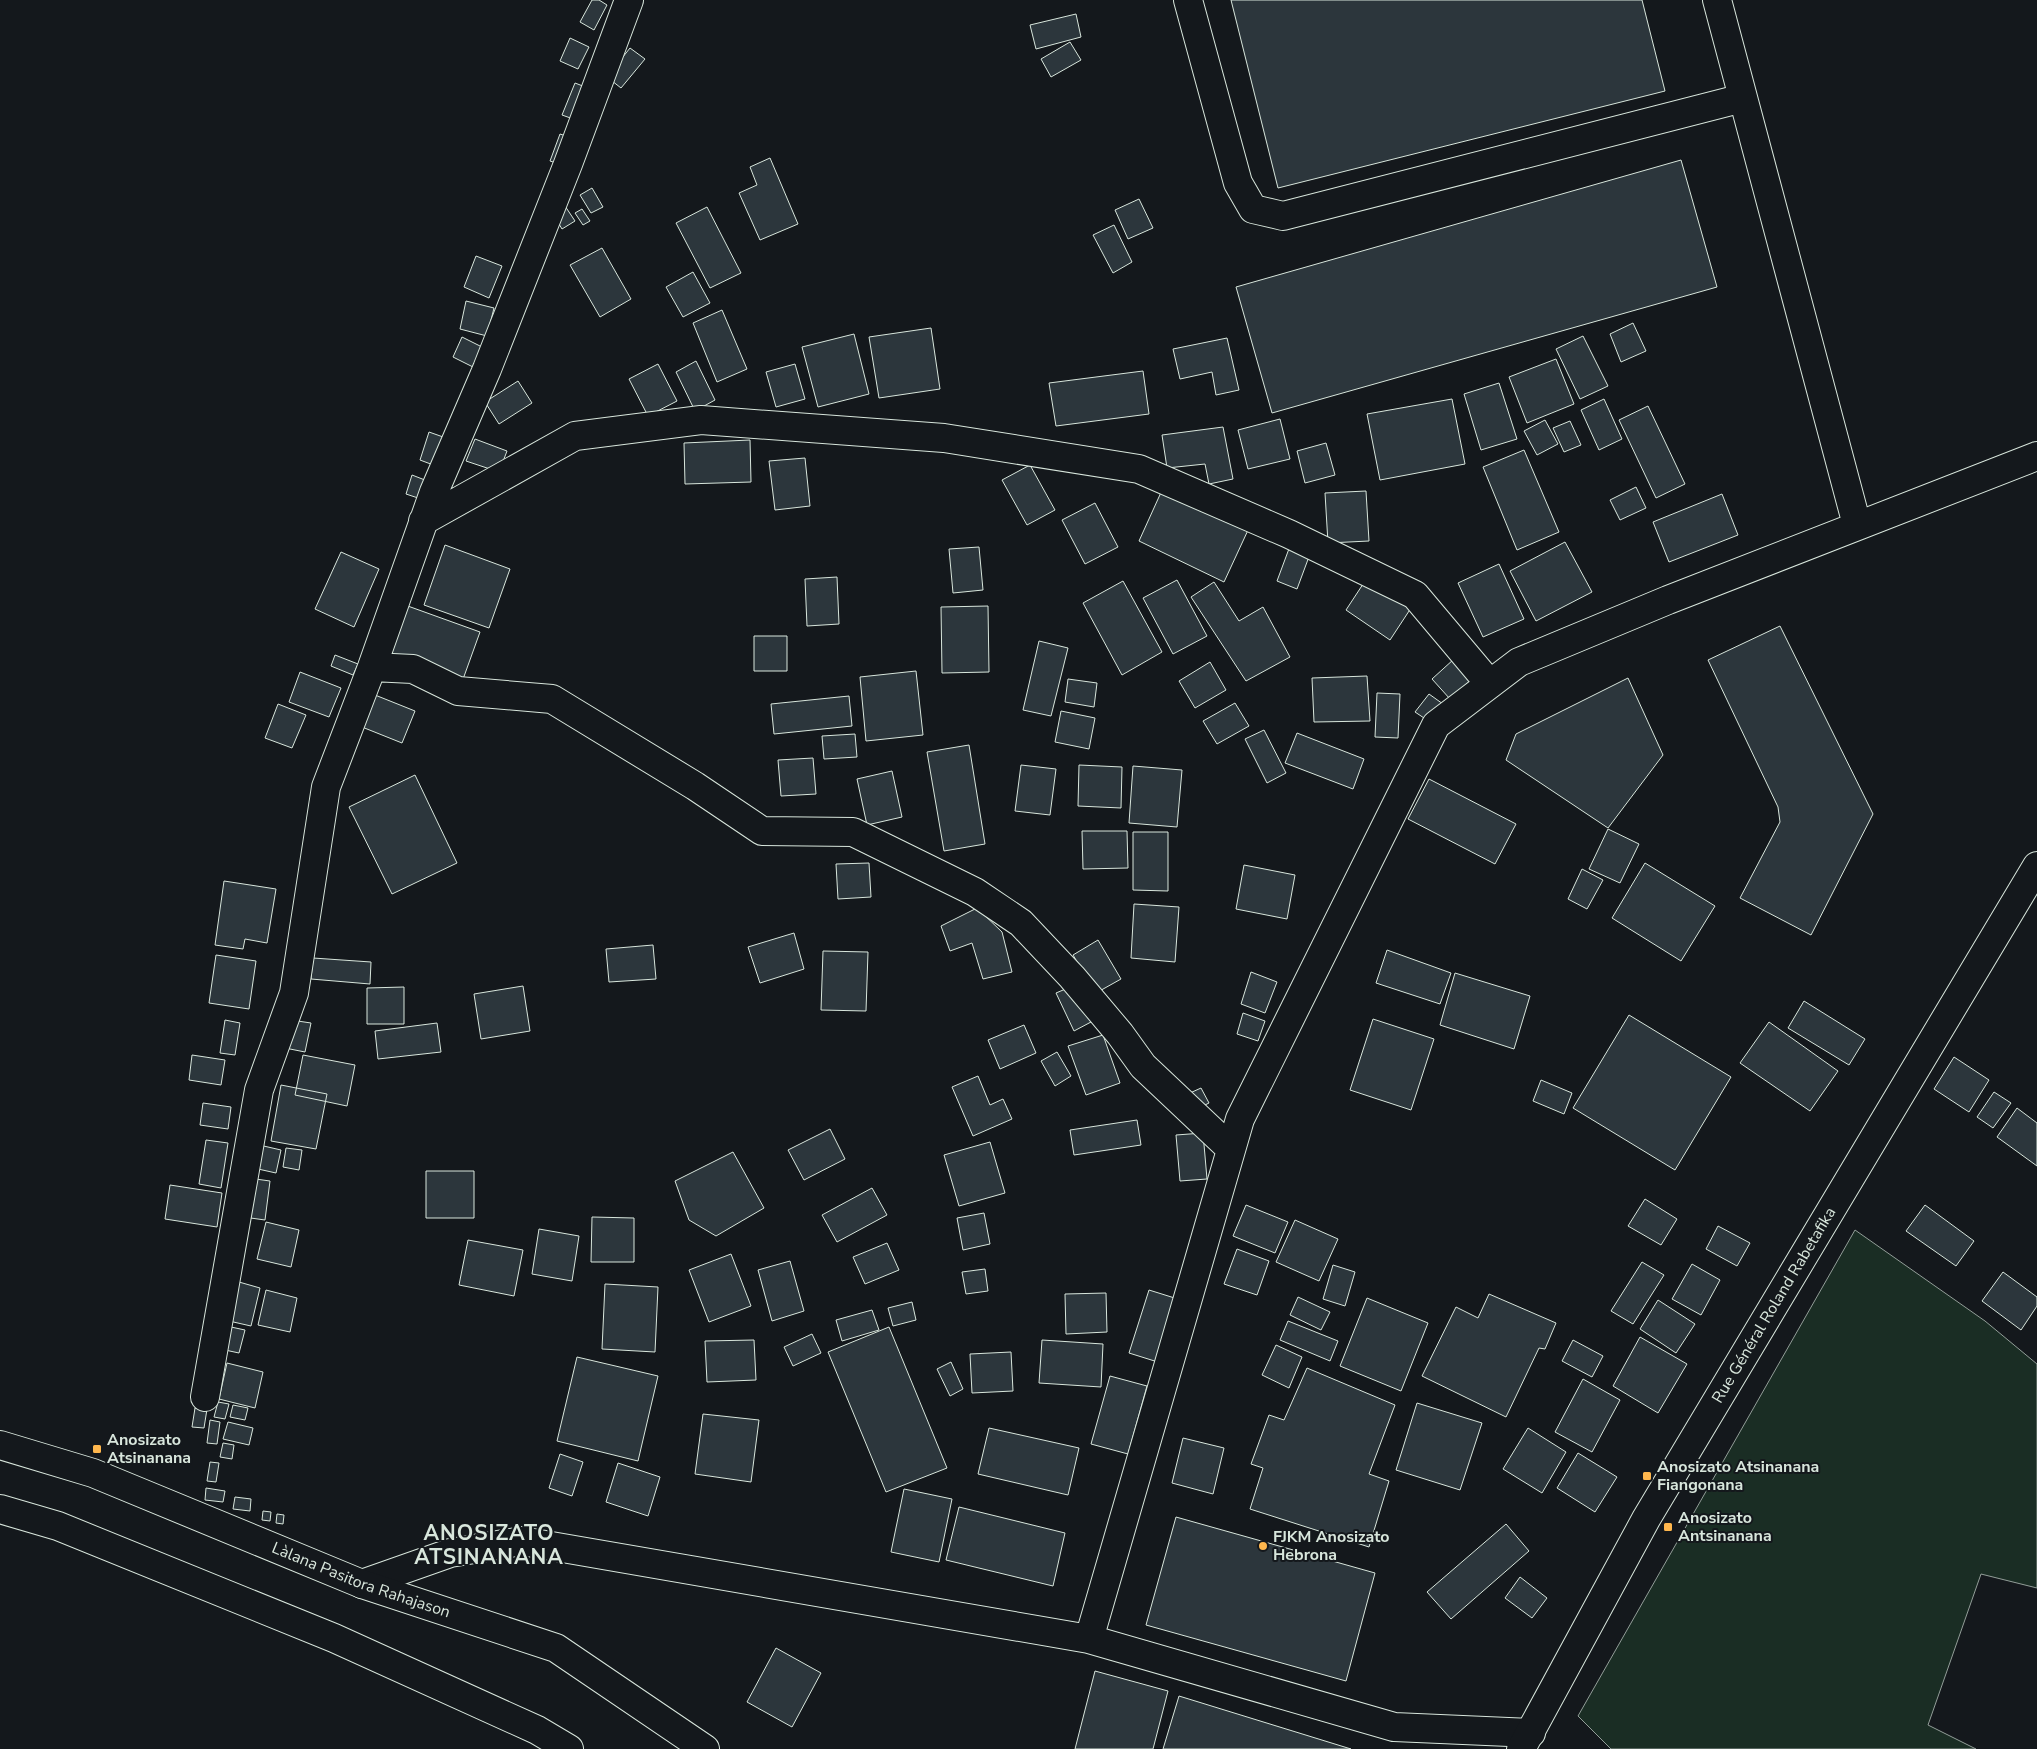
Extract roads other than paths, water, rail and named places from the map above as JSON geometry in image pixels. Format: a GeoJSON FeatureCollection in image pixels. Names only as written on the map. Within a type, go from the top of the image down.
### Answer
{"type":"FeatureCollection","features":[{"type":"Feature","properties":{"kind":"street"},"geometry":{"type":"LineString","coordinates":[[205,1396],[259,1090],[294,993],[326,786],[372,667],[423,521],[561,182],[629,0]]}},
{"type":"Feature","properties":{"kind":"street"},"geometry":{"type":"LineString","coordinates":[[1188,0],[1238,183],[1254,209],[1283,216],[1743,98]]}},
{"type":"Feature","properties":{"kind":"street"},"geometry":{"type":"LineString","coordinates":[[1717,0],[1857,525]]}},
{"type":"Feature","properties":{"kind":"street"},"geometry":{"type":"LineString","coordinates":[[423,521],[575,436],[701,420],[944,438],[1139,469],[1289,534],[1415,595],[1489,683]]}},
{"type":"Feature","properties":{"kind":"street"},"geometry":{"type":"LineString","coordinates":[[1089,1639],[1240,1119],[1436,725],[1519,662],[1668,600],[2037,456]]}},
{"type":"Feature","properties":{"kind":"street"},"geometry":{"type":"LineString","coordinates":[[372,667],[413,670],[458,692],[552,699],[695,786],[762,831],[853,832],[976,892],[1021,923],[1084,991],[1120,1034],[1143,1066],[1231,1150]]}},
{"type":"Feature","properties":{"kind":"street","name":"Rue Général Roland Rabetafika"},"geometry":{"type":"LineString","coordinates":[[1526,1741],[1646,1519],[2037,866]]}},
{"type":"Feature","properties":{"kind":"street","name":"Làlana Pasitora Rahajason"},"geometry":{"type":"LineString","coordinates":[[0,1446],[92,1473],[362,1584],[556,1648],[706,1749]]}},
{"type":"Feature","properties":{"kind":"street"},"geometry":{"type":"LineString","coordinates":[[0,1509],[58,1526],[334,1638],[537,1730],[569,1749]]}},
{"type":"Feature","properties":{"kind":"street"},"geometry":{"type":"LineString","coordinates":[[362,1584],[450,1553],[522,1541],[1089,1639],[1394,1728],[1526,1741]]}},
{"type":"Feature","properties":{"kind":"place","name":"Anosizato Atsinanana"},"geometry":{"type":"Point","coordinates":[97,1449]}},
{"type":"Feature","properties":{"kind":"place","name":"Anosizato Atsinanana Fiangonana"},"geometry":{"type":"Point","coordinates":[1647,1476]}},
{"type":"Feature","properties":{"kind":"place","name":"Anosizato Antsinanana"},"geometry":{"type":"Point","coordinates":[1668,1527]}},
{"type":"Feature","properties":{"kind":"place","name":"FJKM Anosizato Hebrona"},"geometry":{"type":"Point","coordinates":[1263,1546]}},
{"type":"Feature","properties":{"kind":"district","name":"ANOSIZATO ATSINANANA"},"geometry":{"type":"Point","coordinates":[489,1545]}}]}
